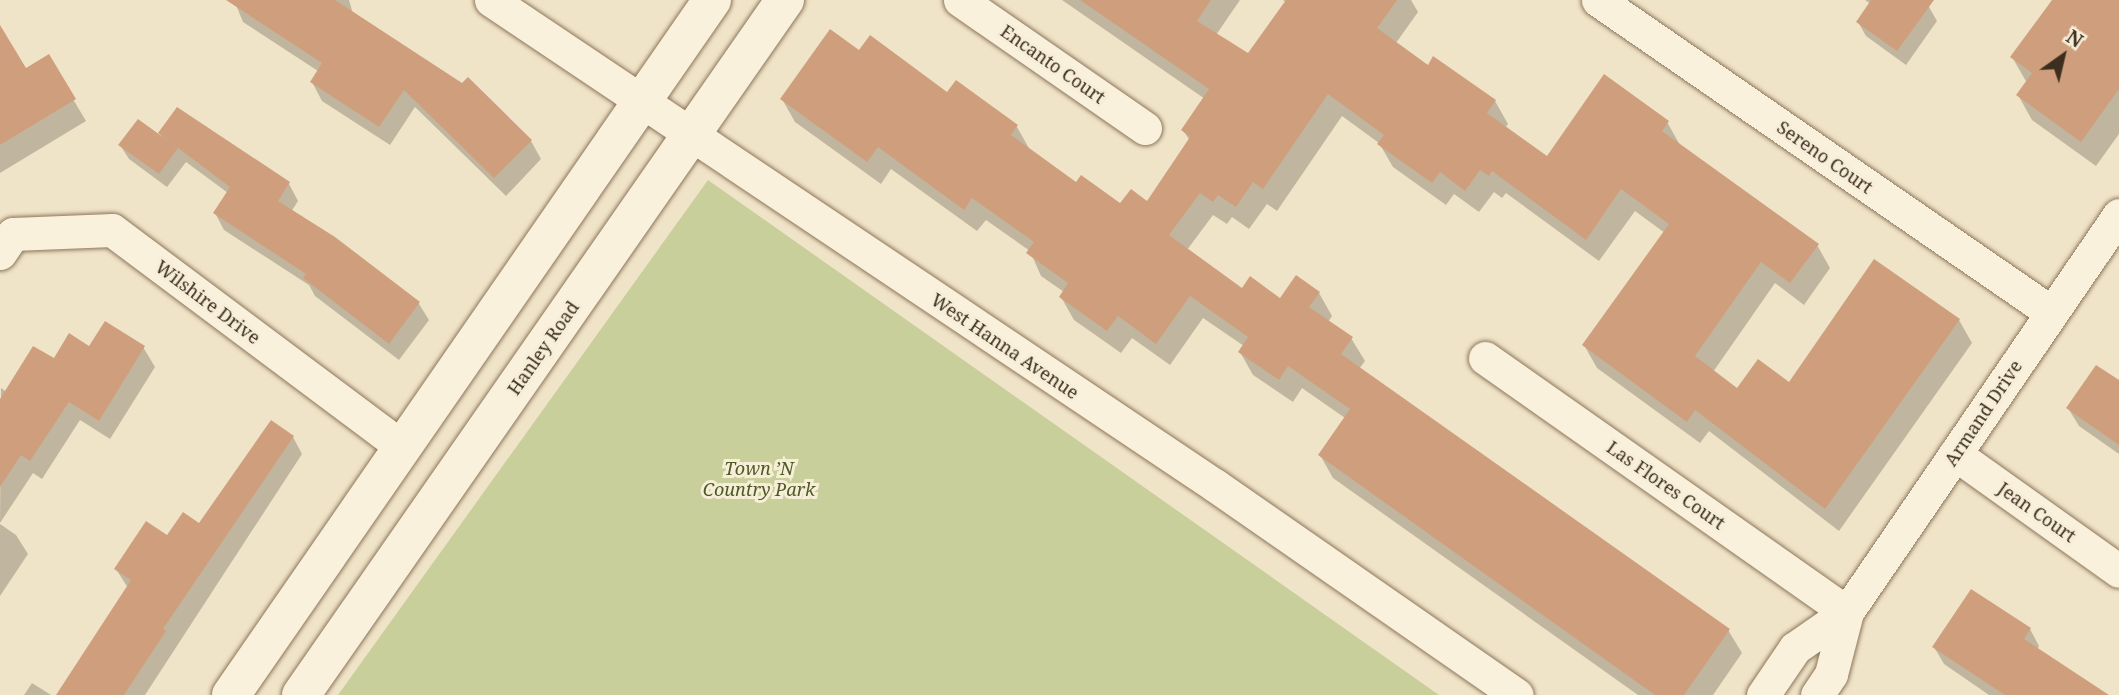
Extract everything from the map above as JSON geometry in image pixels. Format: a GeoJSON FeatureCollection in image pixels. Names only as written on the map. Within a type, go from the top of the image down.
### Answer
{"type":"FeatureCollection","features":[{"type":"Feature","properties":{"kind":"main road"},"geometry":{"type":"LineString","coordinates":[[231,695],[712,0]]}},
{"type":"Feature","properties":{"kind":"main road","name":"Hanley Road"},"geometry":{"type":"LineString","coordinates":[[301,695],[785,0]]}},
{"type":"Feature","properties":{"kind":"street","name":"West Hanna Avenue"},"geometry":{"type":"LineString","coordinates":[[491,0],[690,137],[1216,486],[1517,695]]}},
{"type":"Feature","properties":{"kind":"street","name":"Encanto Court"},"geometry":{"type":"LineString","coordinates":[[960,0],[1145,128]]}},
{"type":"Feature","properties":{"kind":"street","name":"Sereno Court"},"geometry":{"type":"LineString","coordinates":[[1598,0],[2052,313]]}},
{"type":"Feature","properties":{"kind":"street","name":"Armand Drive"},"geometry":{"type":"LineString","coordinates":[[1816,695],[1831,674],[1847,612],[2119,215]]}},
{"type":"Feature","properties":{"kind":"street","name":"Wilshire Drive"},"geometry":{"type":"LineString","coordinates":[[0,253],[13,234],[112,230],[402,448]]}},
{"type":"Feature","properties":{"kind":"street","name":"Las Flores Court"},"geometry":{"type":"LineString","coordinates":[[1485,358],[1847,612]]}},
{"type":"Feature","properties":{"kind":"street","name":"Jean Court"},"geometry":{"type":"LineString","coordinates":[[1955,454],[2119,571]]}},
{"type":"Feature","properties":{"kind":"street","name":"Armand Drive"},"geometry":{"type":"LineString","coordinates":[[1763,695],[1795,648],[1847,612]]}},
{"type":"Feature","properties":{"kind":"green space","name":"Town ’N Country Park"},"geometry":{"type":"Polygon","coordinates":[[[708,180],[1439,695],[338,695],[708,180]]]}},
{"type":"Feature","properties":{"kind":"building"},"geometry":{"type":"Polygon","coordinates":[[[226,0],[335,0],[462,83],[468,77],[532,140],[494,178],[404,90],[379,127],[310,82],[322,63],[226,0]]]}},
{"type":"Feature","properties":{"kind":"building"},"geometry":{"type":"Polygon","coordinates":[[[1080,0],[1211,0],[1197,21],[1248,53],[1286,0],[1397,0],[1377,28],[1428,65],[1433,56],[1496,100],[1487,113],[1547,156],[1604,74],[1669,121],[1662,131],[1819,244],[1790,283],[1761,262],[1695,356],[1737,388],[1758,359],[1789,382],[1874,259],[1960,319],[1825,509],[1695,410],[1687,422],[1582,345],[1669,224],[1621,189],[1586,240],[1492,171],[1489,176],[1480,170],[1465,191],[1440,172],[1432,183],[1377,144],[1384,135],[1328,94],[1263,189],[1253,182],[1236,207],[1218,195],[1213,202],[1200,193],[1169,235],[1242,288],[1250,276],[1280,298],[1296,275],[1320,292],[1309,307],[1353,337],[1341,354],[1730,629],[1684,695],[1655,695],[1318,455],[1350,409],[1288,366],[1279,380],[1238,352],[1248,337],[1190,296],[1156,344],[1118,316],[1107,331],[1059,297],[1068,283],[1026,253],[1034,242],[972,198],[964,210],[878,147],[867,162],[780,99],[830,29],[859,50],[870,35],[947,92],[956,80],[1018,125],[1011,135],[1076,182],[1081,175],[1120,203],[1131,189],[1147,201],[1190,137],[1181,130],[1209,89],[1080,0]]]}},
{"type":"Feature","properties":{"kind":"building"},"geometry":{"type":"Polygon","coordinates":[[[1871,0],[1934,0],[1897,51],[1856,22],[1871,0]]]}},
{"type":"Feature","properties":{"kind":"building"},"geometry":{"type":"Polygon","coordinates":[[[2052,0],[2119,0],[2119,89],[2081,142],[2016,95],[2032,73],[2010,57],[2052,0]]]}},
{"type":"Feature","properties":{"kind":"building"},"geometry":{"type":"Polygon","coordinates":[[[0,25],[26,68],[49,54],[76,99],[0,145],[0,25]]]}},
{"type":"Feature","properties":{"kind":"building"},"geometry":{"type":"Polygon","coordinates":[[[177,107],[290,182],[278,201],[335,237],[420,302],[389,344],[303,278],[306,274],[213,213],[230,187],[158,133],[177,107]]]}},
{"type":"Feature","properties":{"kind":"building"},"geometry":{"type":"Polygon","coordinates":[[[138,119],[178,148],[159,174],[118,145],[138,119]]]}},
{"type":"Feature","properties":{"kind":"building"},"geometry":{"type":"Polygon","coordinates":[[[105,321],[145,346],[99,421],[69,402],[30,461],[21,455],[0,487],[0,399],[33,346],[54,358],[69,333],[89,346],[105,321]]]}},
{"type":"Feature","properties":{"kind":"building"},"geometry":{"type":"Polygon","coordinates":[[[2096,365],[2119,380],[2119,445],[2066,408],[2096,365]]]}},
{"type":"Feature","properties":{"kind":"building"},"geometry":{"type":"Polygon","coordinates":[[[271,420],[294,436],[163,629],[166,631],[124,695],[56,695],[131,580],[114,569],[146,521],[167,535],[183,512],[199,523],[271,420]]]}},
{"type":"Feature","properties":{"kind":"building"},"geometry":{"type":"Polygon","coordinates":[[[1971,589],[2031,628],[2024,639],[2109,695],[2005,695],[1932,647],[1971,589]]]}}]}
